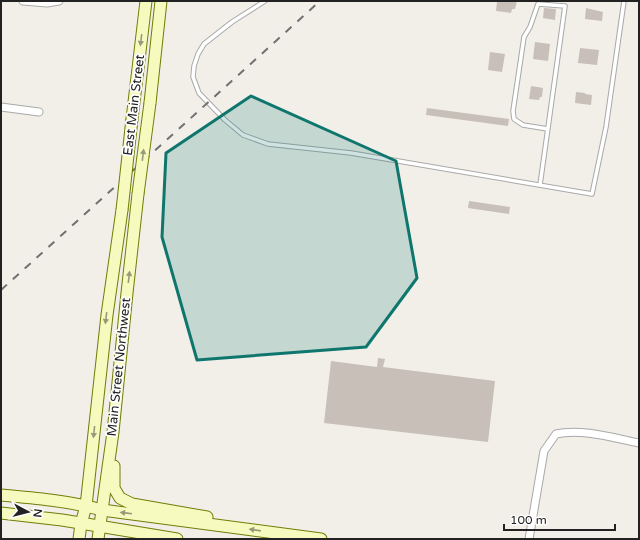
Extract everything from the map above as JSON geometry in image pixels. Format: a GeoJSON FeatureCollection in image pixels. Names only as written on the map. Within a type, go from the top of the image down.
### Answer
{"type":"FeatureCollection","features":[{"type":"Feature","properties":{"kind":"main road","name":"East Main Street"},"geometry":{"type":"LineString","coordinates":[[122,210],[146,1]]}},
{"type":"Feature","properties":{"kind":"main road","name":"East Main Street"},"geometry":{"type":"LineString","coordinates":[[138,194],[162,1]]}},
{"type":"Feature","properties":{"kind":"main road","name":"Main Street Northwest"},"geometry":{"type":"LineString","coordinates":[[98,539],[110,452],[138,194]]}},
{"type":"Feature","properties":{"kind":"main road","name":"Main Street Northwest"},"geometry":{"type":"LineString","coordinates":[[79,539],[86,506],[107,315],[122,210]]}},
{"type":"Feature","properties":{"kind":"main road"},"geometry":{"type":"LineString","coordinates":[[110,452],[114,461],[114,488],[120,498],[132,504],[214,518],[233,527]]}},
{"type":"Feature","properties":{"kind":"main road"},"geometry":{"type":"LineString","coordinates":[[1,495],[41,499],[102,510],[321,539]]}},
{"type":"Feature","properties":{"kind":"main road"},"geometry":{"type":"LineString","coordinates":[[1,513],[99,526],[172,539]]}},
{"type":"Feature","properties":{"kind":"main road"},"geometry":{"type":"LineString","coordinates":[[117,539],[122,537],[144,539]]}},
{"type":"Feature","properties":{"kind":"street"},"geometry":{"type":"LineString","coordinates":[[23,1],[47,3],[59,1]]}},
{"type":"Feature","properties":{"kind":"street"},"geometry":{"type":"LineString","coordinates":[[1,107],[39,112]]}},
{"type":"Feature","properties":{"kind":"street"},"geometry":{"type":"LineString","coordinates":[[529,539],[544,451],[556,434],[564,432],[590,434],[639,443]]}},
{"type":"Feature","properties":{"kind":"lane"},"geometry":{"type":"LineString","coordinates":[[265,1],[232,22],[204,44],[198,54],[194,66],[195,84],[199,93],[225,120],[243,135],[268,144],[351,153],[592,194],[606,127],[624,1]]}},
{"type":"Feature","properties":{"kind":"lane"},"geometry":{"type":"LineString","coordinates":[[540,186],[548,129],[565,6],[538,4],[530,27],[524,37],[513,111],[514,119],[523,124],[548,129]]}},
{"type":"Feature","properties":{"kind":"highlighted area"},"geometry":{"type":"Polygon","coordinates":[[[251,96],[396,161],[417,278],[366,347],[197,360],[162,237],[166,153],[251,96]]]}},
{"type":"Feature","properties":{"kind":"building"},"geometry":{"type":"Polygon","coordinates":[[[497,1],[517,1],[515,9],[512,9],[511,13],[496,11],[497,1]]]}},
{"type":"Feature","properties":{"kind":"building"},"geometry":{"type":"Polygon","coordinates":[[[544,8],[556,9],[555,20],[543,18],[544,8]]]}},
{"type":"Feature","properties":{"kind":"building"},"geometry":{"type":"Polygon","coordinates":[[[586,8],[603,12],[602,21],[585,19],[586,8]]]}},
{"type":"Feature","properties":{"kind":"building"},"geometry":{"type":"Polygon","coordinates":[[[535,42],[550,44],[548,61],[533,59],[535,42]]]}},
{"type":"Feature","properties":{"kind":"building"},"geometry":{"type":"Polygon","coordinates":[[[580,48],[599,50],[597,65],[578,63],[580,48]]]}},
{"type":"Feature","properties":{"kind":"building"},"geometry":{"type":"Polygon","coordinates":[[[490,52],[505,54],[502,72],[488,70],[490,52]]]}},
{"type":"Feature","properties":{"kind":"building"},"geometry":{"type":"Polygon","coordinates":[[[531,86],[543,88],[542,97],[540,97],[539,100],[529,99],[531,86]]]}},
{"type":"Feature","properties":{"kind":"building"},"geometry":{"type":"Polygon","coordinates":[[[576,92],[592,95],[591,105],[575,103],[576,92]]]}},
{"type":"Feature","properties":{"kind":"building"},"geometry":{"type":"Polygon","coordinates":[[[427,108],[509,119],[508,126],[426,115],[427,108]]]}},
{"type":"Feature","properties":{"kind":"building"},"geometry":{"type":"Polygon","coordinates":[[[469,201],[510,207],[509,214],[468,208],[469,201]]]}},
{"type":"Feature","properties":{"kind":"building"},"geometry":{"type":"Polygon","coordinates":[[[378,358],[385,359],[383,367],[495,381],[488,442],[324,423],[331,361],[377,367],[378,358]]]}},
{"type":"Feature","properties":{"kind":"railway"},"geometry":{"type":"LineString","coordinates":[[1,290],[320,1]]}}]}
